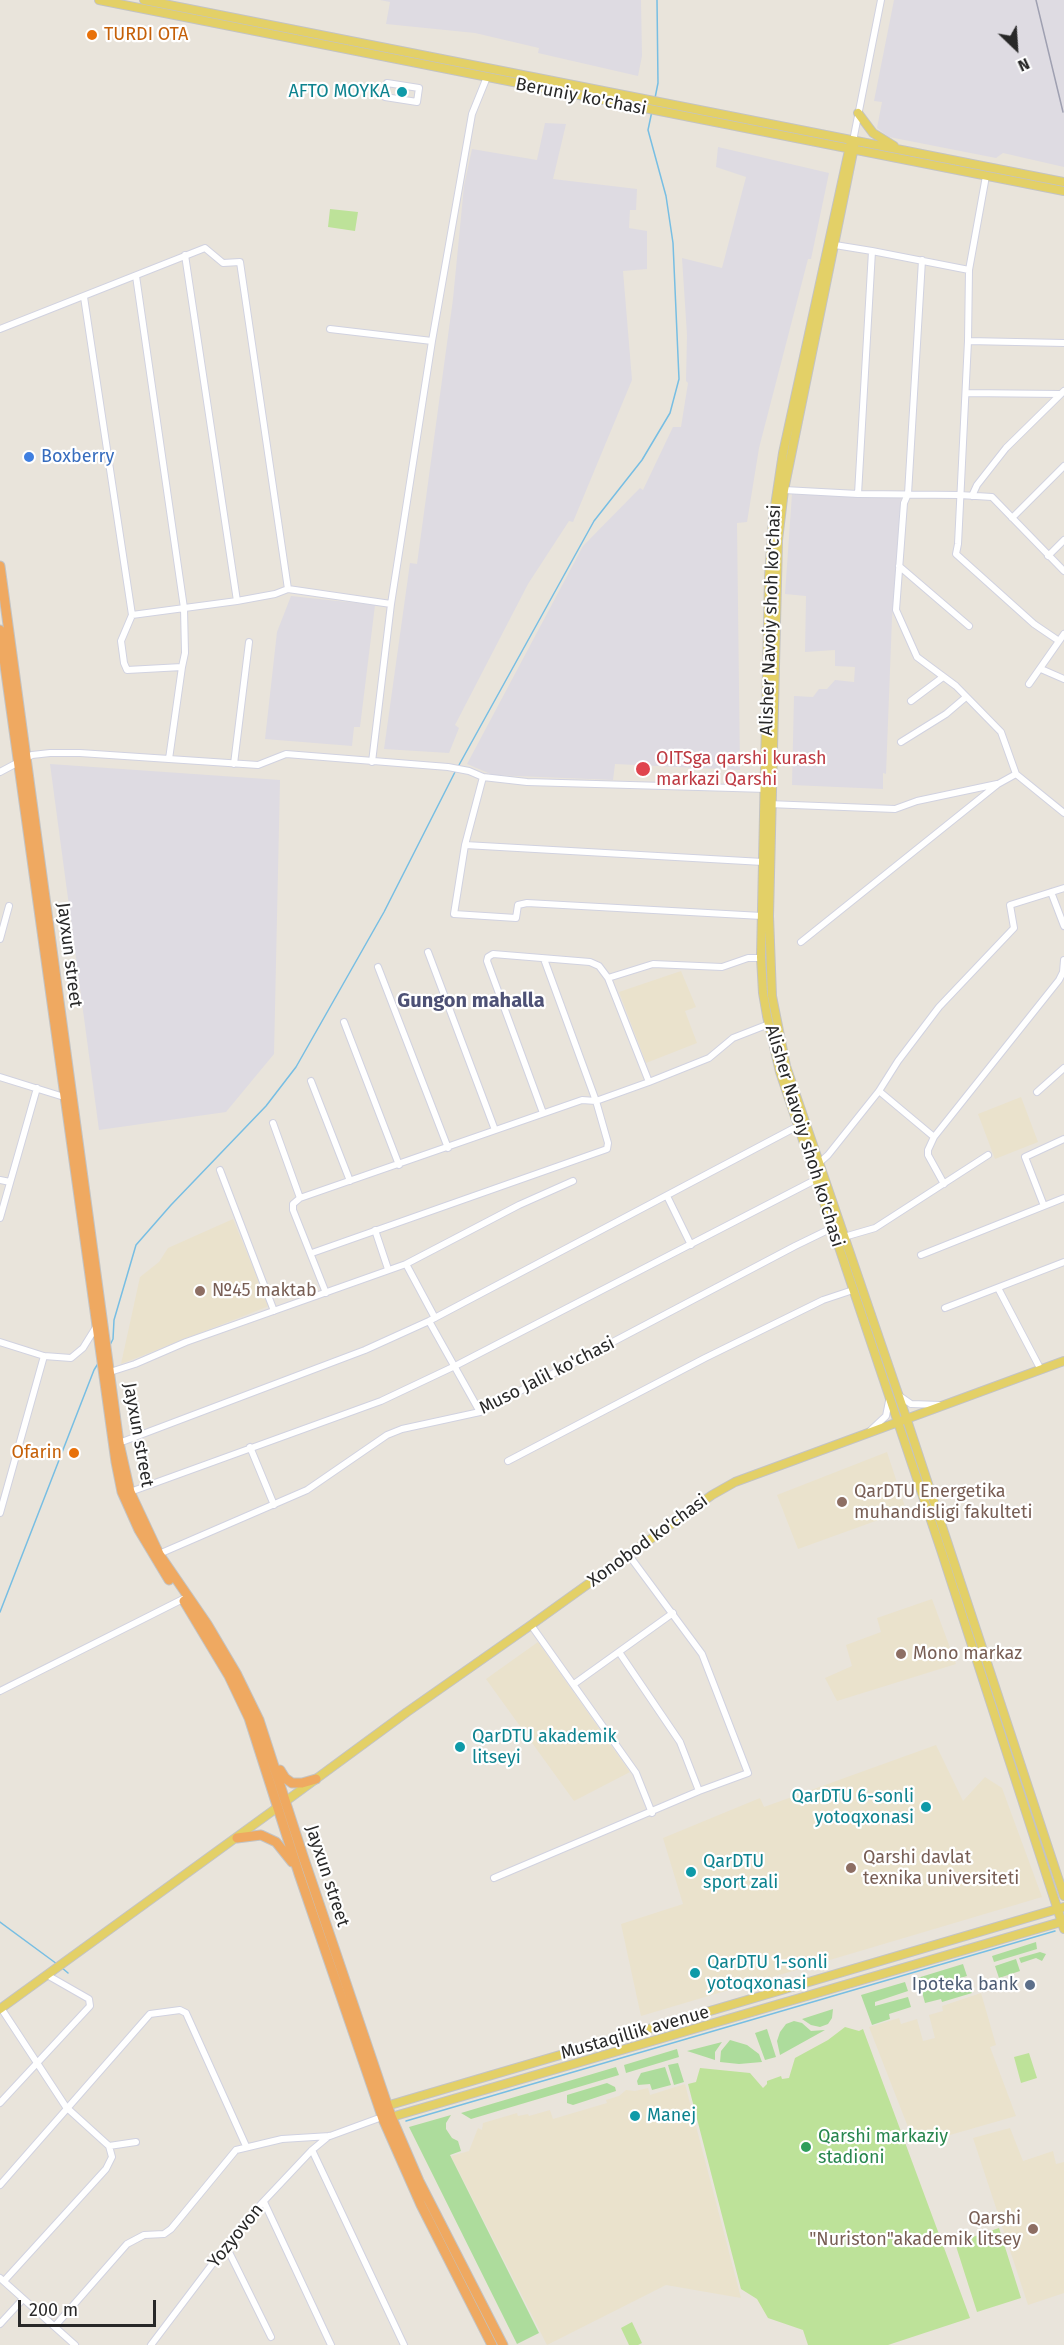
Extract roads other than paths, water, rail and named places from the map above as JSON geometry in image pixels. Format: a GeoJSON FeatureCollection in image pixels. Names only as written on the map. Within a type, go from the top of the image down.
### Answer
{"type":"FeatureCollection","features":[{"type":"Feature","properties":{"kind":"highway","name":"Jayxun street"},"geometry":{"type":"LineString","coordinates":[[0,566],[64,1096],[96,1327],[130,1492],[159,1554],[207,1624],[236,1673],[259,1720],[269,1748],[299,1874],[385,2113],[421,2205],[492,2345]]}},
{"type":"Feature","properties":{"kind":"highway","name":"Jayxun street"},"geometry":{"type":"LineString","coordinates":[[0,630],[22,760],[106,1338],[106,1373],[122,1492],[139,1530],[229,1676],[249,1718],[335,1954],[385,2113],[503,2345]]}},
{"type":"Feature","properties":{"kind":"highway"},"geometry":{"type":"LineString","coordinates":[[269,1748],[285,1779],[292,1783],[302,1783],[316,1779]]}},
{"type":"Feature","properties":{"kind":"highway"},"geometry":{"type":"LineString","coordinates":[[237,1838],[261,1835],[276,1842],[299,1874]]}},
{"type":"Feature","properties":{"kind":"main road","name":"Beruniy ko'chasi"},"geometry":{"type":"LineString","coordinates":[[99,0],[588,89],[678,112],[901,150],[1064,182]]}},
{"type":"Feature","properties":{"kind":"main road","name":"Beruniy ko'chasi"},"geometry":{"type":"LineString","coordinates":[[144,0],[586,98],[638,103]]}},
{"type":"Feature","properties":{"kind":"main road"},"geometry":{"type":"LineString","coordinates":[[586,98],[588,89]]}},
{"type":"Feature","properties":{"kind":"main road"},"geometry":{"type":"LineString","coordinates":[[858,113],[873,133],[901,150]]}},
{"type":"Feature","properties":{"kind":"main road","name":"Beruniy ko'chasi"},"geometry":{"type":"LineString","coordinates":[[852,143],[986,176],[1064,191]]}},
{"type":"Feature","properties":{"kind":"main road","name":"Alisher Navoiy shoh ko'chasi"},"geometry":{"type":"LineString","coordinates":[[769,789],[777,574],[784,490],[836,245],[852,143]]}},
{"type":"Feature","properties":{"kind":"main road","name":"Alisher Navoiy shoh ko'chasi"},"geometry":{"type":"LineString","coordinates":[[852,143],[783,453],[773,519],[769,577],[769,916],[772,996],[786,1066],[1012,1752],[1061,1908],[1063,1924]]}},
{"type":"Feature","properties":{"kind":"main road","name":"Alisher Navoiy shoh ko'chasi"},"geometry":{"type":"LineString","coordinates":[[769,804],[763,862],[761,958],[769,1024],[780,1072],[819,1192],[853,1290],[893,1393]]}},
{"type":"Feature","properties":{"kind":"main road","name":"Xonobod ko'chasi"},"geometry":{"type":"LineString","coordinates":[[1,2008],[407,1712],[706,1499],[735,1482],[1064,1361]]}},
{"type":"Feature","properties":{"kind":"main road","name":"Alisher Navoiy shoh ko'chasi"},"geometry":{"type":"LineString","coordinates":[[1012,1752],[1064,1896]]}},
{"type":"Feature","properties":{"kind":"main road","name":"Mustaqillik avenue"},"geometry":{"type":"LineString","coordinates":[[385,2113],[1061,1908]]}},
{"type":"Feature","properties":{"kind":"main road","name":"Mustaqillik avenue"},"geometry":{"type":"LineString","coordinates":[[385,2113],[1063,1924]]}},
{"type":"Feature","properties":{"kind":"main road"},"geometry":{"type":"LineString","coordinates":[[842,1973],[845,1983]]}},
{"type":"Feature","properties":{"kind":"street","name":"Alisher Navoiy shoh ko'chasi"},"geometry":{"type":"LineString","coordinates":[[852,143],[881,0]]}},
{"type":"Feature","properties":{"kind":"street"},"geometry":{"type":"LineString","coordinates":[[372,762],[391,604],[432,341],[472,114],[487,77]]}},
{"type":"Feature","properties":{"kind":"street"},"geometry":{"type":"LineString","coordinates":[[387,83],[419,88],[417,102],[385,97],[387,83]]}},
{"type":"Feature","properties":{"kind":"street"},"geometry":{"type":"LineString","coordinates":[[986,176],[969,270],[966,393],[958,544],[955,551],[958,558],[1034,624],[1059,641]]}},
{"type":"Feature","properties":{"kind":"street"},"geometry":{"type":"LineString","coordinates":[[836,245],[969,270]]}},
{"type":"Feature","properties":{"kind":"street"},"geometry":{"type":"LineString","coordinates":[[0,329],[205,248],[223,263],[240,262],[288,589]]}},
{"type":"Feature","properties":{"kind":"street"},"geometry":{"type":"LineString","coordinates":[[858,494],[872,250]]}},
{"type":"Feature","properties":{"kind":"street"},"geometry":{"type":"LineString","coordinates":[[185,255],[237,601]]}},
{"type":"Feature","properties":{"kind":"street"},"geometry":{"type":"LineString","coordinates":[[922,260],[908,494],[904,503],[896,610],[917,657],[943,676],[1001,732],[1016,774],[1064,813]]}},
{"type":"Feature","properties":{"kind":"street"},"geometry":{"type":"LineString","coordinates":[[136,276],[184,608],[185,653],[170,759]]}},
{"type":"Feature","properties":{"kind":"street"},"geometry":{"type":"LineString","coordinates":[[84,297],[132,615],[121,641],[127,670],[182,667]]}},
{"type":"Feature","properties":{"kind":"street"},"geometry":{"type":"LineString","coordinates":[[330,328],[432,341]]}},
{"type":"Feature","properties":{"kind":"street"},"geometry":{"type":"LineString","coordinates":[[968,340],[1064,343]]}},
{"type":"Feature","properties":{"kind":"street"},"geometry":{"type":"LineString","coordinates":[[966,393],[1062,393]]}},
{"type":"Feature","properties":{"kind":"street"},"geometry":{"type":"LineString","coordinates":[[972,496],[977,485],[1006,448],[1062,393]]}},
{"type":"Feature","properties":{"kind":"street"},"geometry":{"type":"LineString","coordinates":[[1012,518],[1064,466]]}},
{"type":"Feature","properties":{"kind":"street"},"geometry":{"type":"LineString","coordinates":[[784,490],[992,497],[1064,571]]}},
{"type":"Feature","properties":{"kind":"street"},"geometry":{"type":"LineString","coordinates":[[1048,556],[1064,540]]}},
{"type":"Feature","properties":{"kind":"street"},"geometry":{"type":"LineString","coordinates":[[899,566],[969,626]]}},
{"type":"Feature","properties":{"kind":"street"},"geometry":{"type":"LineString","coordinates":[[132,615],[237,601],[288,589],[391,604]]}},
{"type":"Feature","properties":{"kind":"street"},"geometry":{"type":"LineString","coordinates":[[1029,684],[1064,634]]}},
{"type":"Feature","properties":{"kind":"street"},"geometry":{"type":"LineString","coordinates":[[234,764],[249,642]]}},
{"type":"Feature","properties":{"kind":"street"},"geometry":{"type":"LineString","coordinates":[[1041,669],[1064,679]]}},
{"type":"Feature","properties":{"kind":"street"},"geometry":{"type":"LineString","coordinates":[[912,701],[943,676]]}},
{"type":"Feature","properties":{"kind":"street"},"geometry":{"type":"LineString","coordinates":[[901,742],[946,714],[966,697]]}},
{"type":"Feature","properties":{"kind":"street"},"geometry":{"type":"LineString","coordinates":[[0,772],[22,760],[50,753],[258,765],[286,754],[448,767],[469,771],[483,777],[527,782],[769,789]]}},
{"type":"Feature","properties":{"kind":"street"},"geometry":{"type":"LineString","coordinates":[[801,942],[998,784],[1016,774]]}},
{"type":"Feature","properties":{"kind":"street"},"geometry":{"type":"LineString","coordinates":[[483,777],[465,845],[454,914],[516,918],[518,905],[527,903],[762,916]]}},
{"type":"Feature","properties":{"kind":"street"},"geometry":{"type":"LineString","coordinates":[[769,804],[895,809],[917,801],[998,784]]}},
{"type":"Feature","properties":{"kind":"street"},"geometry":{"type":"LineString","coordinates":[[465,845],[763,862]]}},
{"type":"Feature","properties":{"kind":"street"},"geometry":{"type":"LineString","coordinates":[[819,1163],[879,1091],[898,1061],[939,1007],[1014,928],[1010,905],[1064,888]]}},
{"type":"Feature","properties":{"kind":"street"},"geometry":{"type":"LineString","coordinates":[[1052,892],[1064,926]]}},
{"type":"Feature","properties":{"kind":"street"},"geometry":{"type":"LineString","coordinates":[[0,939],[9,906]]}},
{"type":"Feature","properties":{"kind":"street"},"geometry":{"type":"LineString","coordinates":[[428,952],[495,1130]]}},
{"type":"Feature","properties":{"kind":"street"},"geometry":{"type":"LineString","coordinates":[[543,1113],[487,961],[488,957],[493,954],[590,962],[599,966],[608,978],[649,1082]]}},
{"type":"Feature","properties":{"kind":"street"},"geometry":{"type":"LineString","coordinates":[[312,1253],[607,1149],[608,1143],[596,1101],[544,958]]}},
{"type":"Feature","properties":{"kind":"street"},"geometry":{"type":"LineString","coordinates":[[608,978],[653,964],[722,967],[748,958],[761,958]]}},
{"type":"Feature","properties":{"kind":"street"},"geometry":{"type":"LineString","coordinates":[[944,1184],[928,1155],[934,1137],[1059,980],[1063,972],[1064,960]]}},
{"type":"Feature","properties":{"kind":"street"},"geometry":{"type":"LineString","coordinates":[[378,967],[448,1148]]}},
{"type":"Feature","properties":{"kind":"street"},"geometry":{"type":"LineString","coordinates":[[344,1022],[399,1165]]}},
{"type":"Feature","properties":{"kind":"street"},"geometry":{"type":"LineString","coordinates":[[326,1293],[294,1210],[293,1204],[300,1198],[582,1100],[596,1101],[649,1082],[709,1058],[733,1038],[769,1024]]}},
{"type":"Feature","properties":{"kind":"street"},"geometry":{"type":"LineString","coordinates":[[1037,1092],[1064,1068]]}},
{"type":"Feature","properties":{"kind":"street"},"geometry":{"type":"LineString","coordinates":[[0,1077],[64,1096]]}},
{"type":"Feature","properties":{"kind":"street"},"geometry":{"type":"LineString","coordinates":[[311,1081],[350,1181]]}},
{"type":"Feature","properties":{"kind":"street"},"geometry":{"type":"LineString","coordinates":[[0,1218],[37,1088]]}},
{"type":"Feature","properties":{"kind":"street"},"geometry":{"type":"LineString","coordinates":[[879,1091],[934,1137]]}},
{"type":"Feature","properties":{"kind":"street"},"geometry":{"type":"LineString","coordinates":[[273,1123],[300,1198]]}},
{"type":"Feature","properties":{"kind":"street"},"geometry":{"type":"LineString","coordinates":[[119,1443],[365,1350],[432,1320],[798,1126]]}},
{"type":"Feature","properties":{"kind":"street"},"geometry":{"type":"LineString","coordinates":[[1044,1206],[1024,1157],[1064,1139]]}},
{"type":"Feature","properties":{"kind":"street"},"geometry":{"type":"LineString","coordinates":[[844,1237],[875,1228],[988,1155]]}},
{"type":"Feature","properties":{"kind":"street"},"geometry":{"type":"LineString","coordinates":[[220,1170],[274,1311]]}},
{"type":"Feature","properties":{"kind":"street"},"geometry":{"type":"LineString","coordinates":[[0,1180],[10,1182]]}},
{"type":"Feature","properties":{"kind":"street"},"geometry":{"type":"LineString","coordinates":[[130,1492],[381,1401],[455,1366],[815,1180]]}},
{"type":"Feature","properties":{"kind":"street"},"geometry":{"type":"LineString","coordinates":[[106,1373],[135,1364],[186,1342],[406,1264],[519,1205],[573,1181]]}},
{"type":"Feature","properties":{"kind":"street"},"geometry":{"type":"LineString","coordinates":[[819,1192],[828,1190]]}},
{"type":"Feature","properties":{"kind":"street"},"geometry":{"type":"LineString","coordinates":[[667,1196],[691,1245]]}},
{"type":"Feature","properties":{"kind":"street"},"geometry":{"type":"LineString","coordinates":[[921,1255],[1064,1198]]}},
{"type":"Feature","properties":{"kind":"street","name":"Muso Jalil ko'chasi"},"geometry":{"type":"LineString","coordinates":[[159,1554],[274,1505],[322,1481],[387,1435],[402,1429],[480,1412],[832,1228]]}},
{"type":"Feature","properties":{"kind":"street"},"geometry":{"type":"LineString","coordinates":[[375,1230],[388,1269]]}},
{"type":"Feature","properties":{"kind":"street"},"geometry":{"type":"LineString","coordinates":[[945,1308],[1064,1262]]}},
{"type":"Feature","properties":{"kind":"street"},"geometry":{"type":"LineString","coordinates":[[406,1264],[480,1412]]}},
{"type":"Feature","properties":{"kind":"street"},"geometry":{"type":"LineString","coordinates":[[998,1288],[1041,1370]]}},
{"type":"Feature","properties":{"kind":"street"},"geometry":{"type":"LineString","coordinates":[[508,1461],[716,1353],[823,1300],[853,1290]]}},
{"type":"Feature","properties":{"kind":"street"},"geometry":{"type":"LineString","coordinates":[[0,1342],[44,1356],[71,1358],[83,1348],[96,1327]]}},
{"type":"Feature","properties":{"kind":"street"},"geometry":{"type":"LineString","coordinates":[[0,1513],[44,1356]]}},
{"type":"Feature","properties":{"kind":"street"},"geometry":{"type":"LineString","coordinates":[[861,1437],[886,1416],[893,1393],[911,1404],[948,1405]]}},
{"type":"Feature","properties":{"kind":"street"},"geometry":{"type":"LineString","coordinates":[[250,1447],[274,1505]]}},
{"type":"Feature","properties":{"kind":"street"},"geometry":{"type":"LineString","coordinates":[[494,1878],[747,1773],[702,1654],[628,1554]]}},
{"type":"Feature","properties":{"kind":"street"},"geometry":{"type":"LineString","coordinates":[[0,1691],[183,1599]]}},
{"type":"Feature","properties":{"kind":"street"},"geometry":{"type":"LineString","coordinates":[[574,1684],[673,1613]]}},
{"type":"Feature","properties":{"kind":"street"},"geometry":{"type":"LineString","coordinates":[[531,1625],[636,1773],[652,1813]]}},
{"type":"Feature","properties":{"kind":"street"},"geometry":{"type":"LineString","coordinates":[[619,1652],[680,1742],[699,1791]]}},
{"type":"Feature","properties":{"kind":"street"},"geometry":{"type":"LineString","coordinates":[[0,2103],[90,2006],[91,2002],[47,1975]]}},
{"type":"Feature","properties":{"kind":"street"},"geometry":{"type":"LineString","coordinates":[[1,2008],[66,2107],[109,2146],[112,2157],[110,2164],[2,2280],[75,2345]]}},
{"type":"Feature","properties":{"kind":"street"},"geometry":{"type":"LineString","coordinates":[[0,2185],[66,2107],[150,2014],[180,2010],[186,2013],[246,2146]]}},
{"type":"Feature","properties":{"kind":"street"},"geometry":{"type":"LineString","coordinates":[[55,2326],[127,2244],[144,2235],[164,2234],[171,2229],[236,2150],[282,2139],[330,2136],[385,2113]]}},
{"type":"Feature","properties":{"kind":"street","name":"Yozyovon"},"geometry":{"type":"LineString","coordinates":[[152,2345],[226,2246],[312,2150],[330,2136]]}},
{"type":"Feature","properties":{"kind":"street"},"geometry":{"type":"LineString","coordinates":[[109,2146],[136,2142]]}},
{"type":"Feature","properties":{"kind":"street"},"geometry":{"type":"LineString","coordinates":[[312,2150],[404,2345]]}},
{"type":"Feature","properties":{"kind":"street"},"geometry":{"type":"LineString","coordinates":[[264,2202],[331,2345]]}},
{"type":"Feature","properties":{"kind":"street"},"geometry":{"type":"LineString","coordinates":[[226,2246],[271,2337]]}},
{"type":"Feature","properties":{"kind":"street"},"geometry":{"type":"LineString","coordinates":[[0,2324],[24,2299]]}},
{"type":"Feature","properties":{"kind":"waterway"},"geometry":{"type":"LineString","coordinates":[[655,98],[658,83],[657,0]]}},
{"type":"Feature","properties":{"kind":"waterway"},"geometry":{"type":"LineString","coordinates":[[459,765],[594,521],[642,460],[670,413],[679,379],[673,243],[666,196],[648,130],[652,111]]}},
{"type":"Feature","properties":{"kind":"waterway"},"geometry":{"type":"LineString","coordinates":[[110,1345],[113,1339],[114,1320],[136,1245],[266,1106],[296,1067],[384,912],[455,772]]}},
{"type":"Feature","properties":{"kind":"waterway"},"geometry":{"type":"LineString","coordinates":[[0,1612],[99,1362]]}},
{"type":"Feature","properties":{"kind":"waterway"},"geometry":{"type":"LineString","coordinates":[[0,1922],[57,1964]]}},
{"type":"Feature","properties":{"kind":"waterway"},"geometry":{"type":"LineString","coordinates":[[406,2121],[1055,1931]]}},
{"type":"Feature","properties":{"kind":"waterway"},"geometry":{"type":"LineString","coordinates":[[61,1967],[68,1973]]}},
{"type":"Feature","properties":{"kind":"railway"},"geometry":{"type":"LineString","coordinates":[[1036,0],[1063,112]]}},
{"type":"Feature","properties":{"kind":"place","name":"TURDI OTA"},"geometry":{"type":"Point","coordinates":[92,35]}},
{"type":"Feature","properties":{"kind":"place","name":"AFTO MOYKA"},"geometry":{"type":"Point","coordinates":[402,92]}},
{"type":"Feature","properties":{"kind":"place","name":"Boxberry"},"geometry":{"type":"Point","coordinates":[29,457]}},
{"type":"Feature","properties":{"kind":"place","name":"OITSga qarshi kurash markazi Qarshi"},"geometry":{"type":"Point","coordinates":[643,769]}},
{"type":"Feature","properties":{"kind":"place","name":"№45 maktab"},"geometry":{"type":"Point","coordinates":[200,1291]}},
{"type":"Feature","properties":{"kind":"place","name":"Ofarin"},"geometry":{"type":"Point","coordinates":[74,1453]}},
{"type":"Feature","properties":{"kind":"place","name":"QarDTU Energetika muhandisligi fakulteti"},"geometry":{"type":"Point","coordinates":[842,1502]}},
{"type":"Feature","properties":{"kind":"place","name":"Mono markaz"},"geometry":{"type":"Point","coordinates":[901,1654]}},
{"type":"Feature","properties":{"kind":"place","name":"QarDTU akademik litseyi"},"geometry":{"type":"Point","coordinates":[460,1747]}},
{"type":"Feature","properties":{"kind":"place","name":"QarDTU 6-sonli yotoqxonasi"},"geometry":{"type":"Point","coordinates":[926,1807]}},
{"type":"Feature","properties":{"kind":"place","name":"Qarshi davlat texnika universiteti"},"geometry":{"type":"Point","coordinates":[851,1868]}},
{"type":"Feature","properties":{"kind":"place","name":"QarDTU sport zali"},"geometry":{"type":"Point","coordinates":[691,1872]}},
{"type":"Feature","properties":{"kind":"place","name":"QarDTU 1-sonli yotoqxonasi"},"geometry":{"type":"Point","coordinates":[695,1973]}},
{"type":"Feature","properties":{"kind":"place","name":"Ipoteka bank"},"geometry":{"type":"Point","coordinates":[1030,1985]}},
{"type":"Feature","properties":{"kind":"place","name":"Manej"},"geometry":{"type":"Point","coordinates":[635,2116]}},
{"type":"Feature","properties":{"kind":"place","name":"Qarshi markaziy stadioni"},"geometry":{"type":"Point","coordinates":[806,2147]}},
{"type":"Feature","properties":{"kind":"place","name":"Qarshi \"Nuriston\"akademik litsey"},"geometry":{"type":"Point","coordinates":[1033,2229]}},
{"type":"Feature","properties":{"kind":"district","name":"Gungon mahalla"},"geometry":{"type":"Point","coordinates":[471,1001]}}]}
